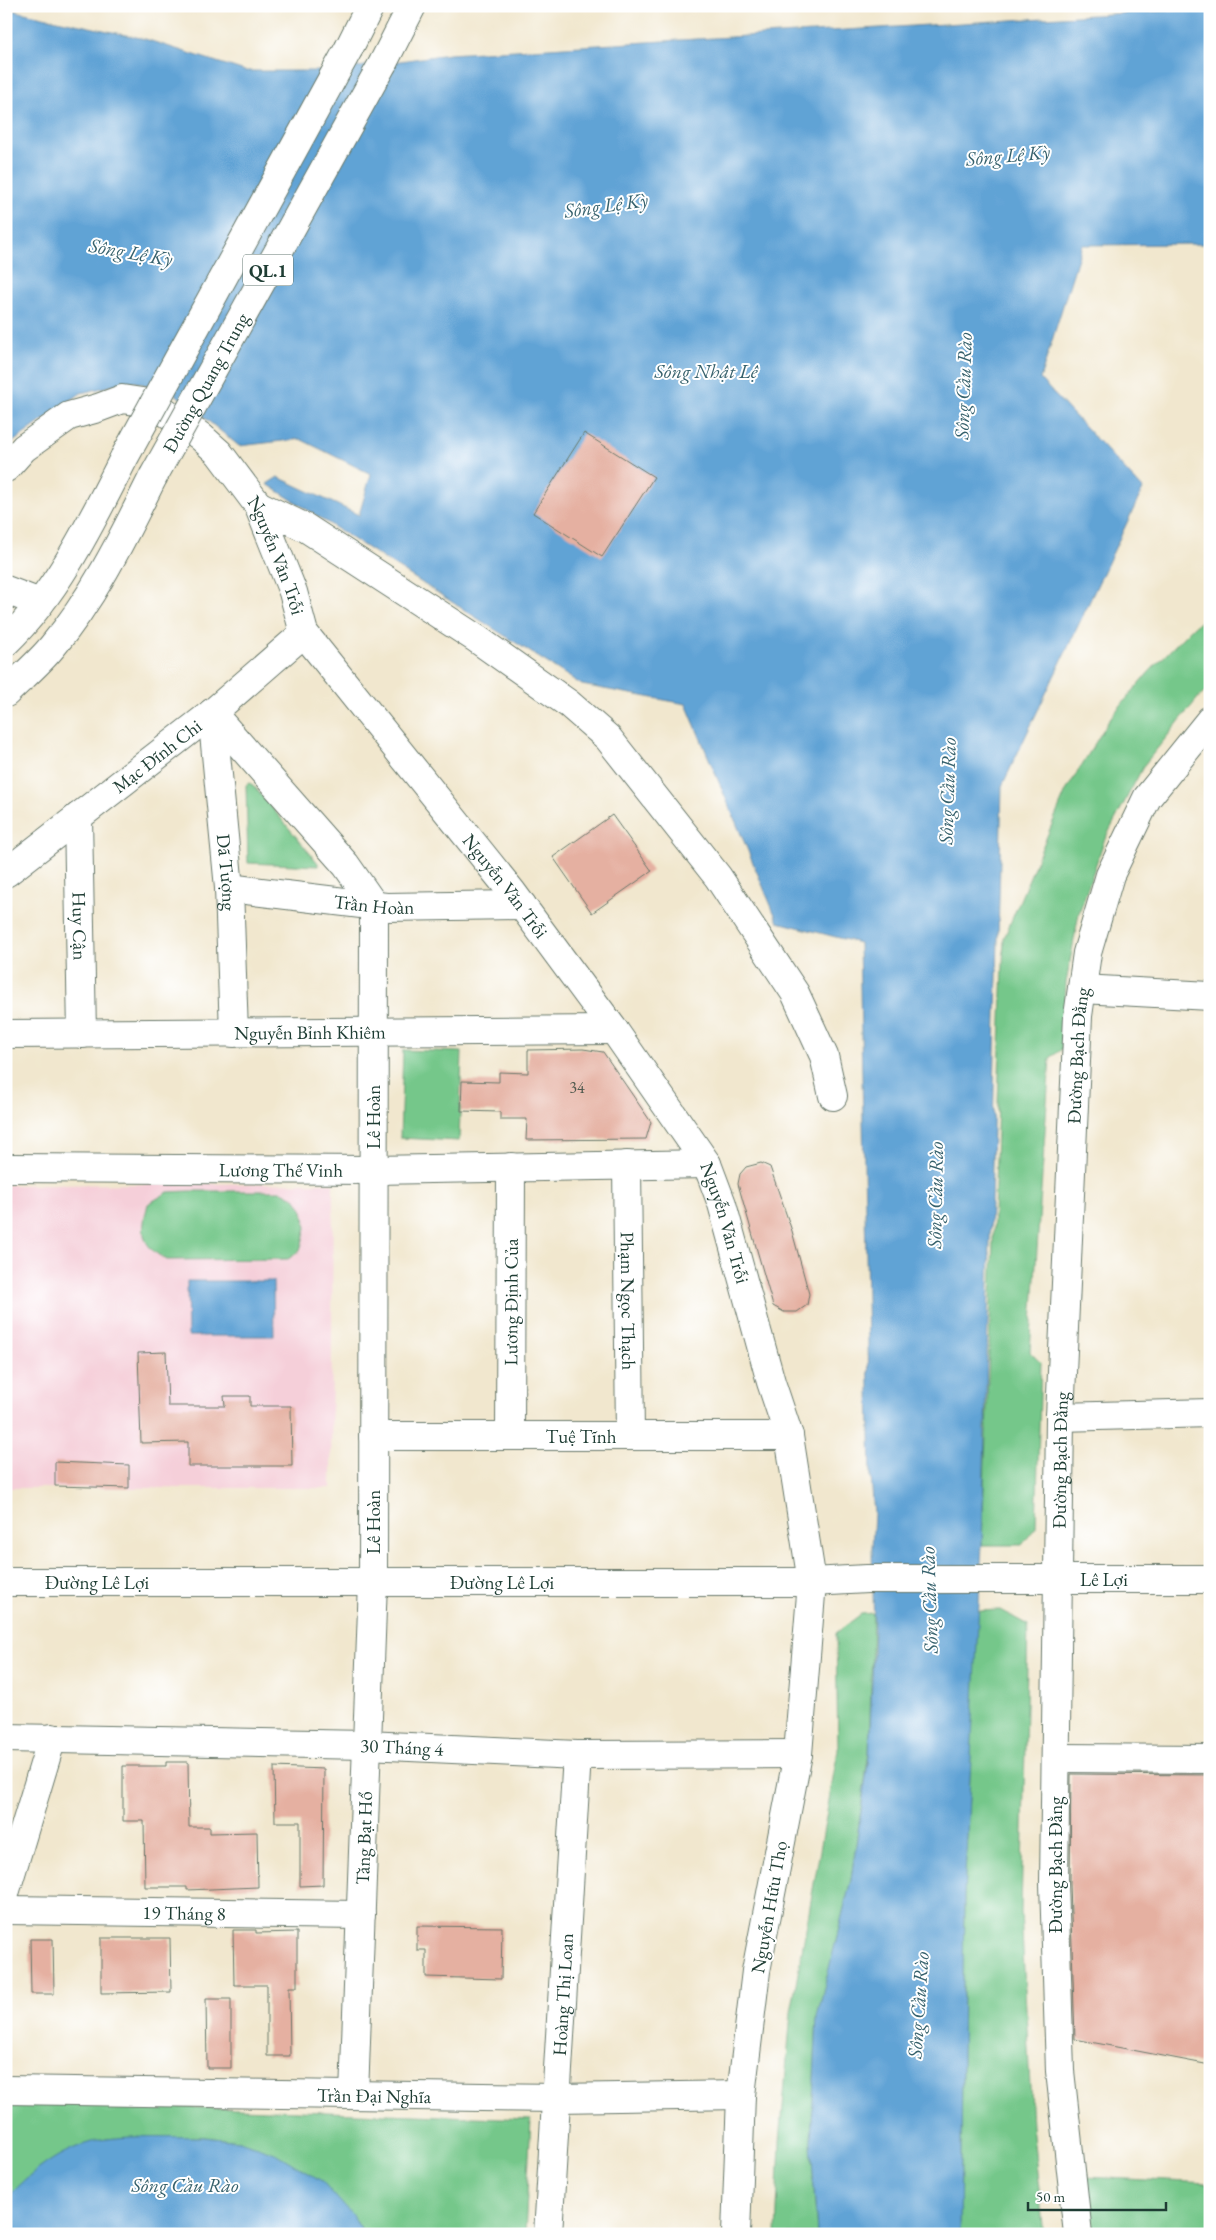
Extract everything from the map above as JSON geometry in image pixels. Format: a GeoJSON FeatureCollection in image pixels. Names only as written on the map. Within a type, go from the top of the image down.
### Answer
{"type":"FeatureCollection","features":[{"type":"Feature","properties":{"kind":"street","name":"Đường Quang Trung"},"geometry":{"type":"LineString","coordinates":[[6,642],[40,603],[85,534],[124,458],[349,48],[370,6]]}},
{"type":"Feature","properties":{"kind":"street","name":"Đường Quang Trung"},"geometry":{"type":"LineString","coordinates":[[6,693],[52,647],[86,600],[116,551],[153,477],[387,57],[412,6]]}},
{"type":"Feature","properties":{"kind":"street"},"geometry":{"type":"LineString","coordinates":[[387,57],[416,22],[426,6]]}},
{"type":"Feature","properties":{"kind":"street","name":"Nguyễn Văn Trỗi"},"geometry":{"type":"LineString","coordinates":[[6,468],[24,448],[70,416],[122,399],[142,402],[160,408],[200,436],[220,453],[258,505],[292,592],[304,633],[522,906],[614,1030],[707,1164],[722,1204],[771,1382],[788,1436],[812,1582]]}},
{"type":"Feature","properties":{"kind":"street"},"geometry":{"type":"LineString","coordinates":[[258,505],[306,528],[477,638],[569,704],[608,738],[718,877],[795,993],[824,1056],[833,1096]]}},
{"type":"Feature","properties":{"kind":"street"},"geometry":{"type":"LineString","coordinates":[[6,590],[40,603]]}},
{"type":"Feature","properties":{"kind":"street","name":"Mạc Đĩnh Chi"},"geometry":{"type":"LineString","coordinates":[[6,873],[212,713],[304,633]]}},
{"type":"Feature","properties":{"kind":"street"},"geometry":{"type":"LineString","coordinates":[[212,713],[346,865],[374,905]]}},
{"type":"Feature","properties":{"kind":"street","name":"Dã Tượng"},"geometry":{"type":"LineString","coordinates":[[212,713],[229,888],[234,1033]]}},
{"type":"Feature","properties":{"kind":"street","name":"Đường Bạch Đằng"},"geometry":{"type":"LineString","coordinates":[[1078,2234],[1060,2071],[1054,1883],[1060,1417],[1078,1016],[1087,953],[1110,874],[1147,798],[1210,720]]}},
{"type":"Feature","properties":{"kind":"street","name":"Huy Cận"},"geometry":{"type":"LineString","coordinates":[[78,817],[82,1034]]}},
{"type":"Feature","properties":{"kind":"street","name":"Trần Hoàn"},"geometry":{"type":"LineString","coordinates":[[229,888],[386,907],[522,906]]}},
{"type":"Feature","properties":{"kind":"street","name":"Lê Hoàn"},"geometry":{"type":"LineString","coordinates":[[373,1582],[374,905]]}},
{"type":"Feature","properties":{"kind":"street"},"geometry":{"type":"LineString","coordinates":[[1082,989],[1210,996]]}},
{"type":"Feature","properties":{"kind":"street","name":"Nguyễn Bỉnh Khiêm"},"geometry":{"type":"LineString","coordinates":[[6,1034],[614,1030]]}},
{"type":"Feature","properties":{"kind":"street","name":"Lương Thế Vinh"},"geometry":{"type":"LineString","coordinates":[[6,1168],[374,1170],[707,1164]]}},
{"type":"Feature","properties":{"kind":"street","name":"Phạm Ngọc Thạch"},"geometry":{"type":"LineString","coordinates":[[627,1165],[630,1436]]}},
{"type":"Feature","properties":{"kind":"street","name":"Lương Định Của"},"geometry":{"type":"LineString","coordinates":[[510,1436],[511,1167]]}},
{"type":"Feature","properties":{"kind":"street"},"geometry":{"type":"LineString","coordinates":[[1060,1417],[1210,1413]]}},
{"type":"Feature","properties":{"kind":"street","name":"Tuệ Tĩnh"},"geometry":{"type":"LineString","coordinates":[[373,1436],[788,1436]]}},
{"type":"Feature","properties":{"kind":"street","name":"Đường Lê Lợi"},"geometry":{"type":"LineString","coordinates":[[6,1582],[812,1582],[867,1579],[997,1579]]}},
{"type":"Feature","properties":{"kind":"street","name":"Lê Lợi"},"geometry":{"type":"LineString","coordinates":[[997,1579],[1210,1579]]}},
{"type":"Feature","properties":{"kind":"street","name":"Tăng Bạt Hổ"},"geometry":{"type":"LineString","coordinates":[[354,2095],[373,1582]]}},
{"type":"Feature","properties":{"kind":"street","name":"Nguyễn Hữu Thọ"},"geometry":{"type":"LineString","coordinates":[[736,2234],[741,2095],[756,1971],[798,1754],[812,1582]]}},
{"type":"Feature","properties":{"kind":"street","name":"30 Tháng 4"},"geometry":{"type":"LineString","coordinates":[[6,1738],[367,1745],[577,1755],[798,1754]]}},
{"type":"Feature","properties":{"kind":"street"},"geometry":{"type":"LineString","coordinates":[[6,1890],[52,1738]]}},
{"type":"Feature","properties":{"kind":"street","name":"Hoàng Thị Loan"},"geometry":{"type":"LineString","coordinates":[[548,2234],[577,1755]]}},
{"type":"Feature","properties":{"kind":"street"},"geometry":{"type":"LineString","coordinates":[[1056,1758],[1210,1758]]}},
{"type":"Feature","properties":{"kind":"street","name":"19 Tháng 8"},"geometry":{"type":"LineString","coordinates":[[6,1910],[361,1915]]}},
{"type":"Feature","properties":{"kind":"street","name":"Trần Đại Nghĩa"},"geometry":{"type":"LineString","coordinates":[[6,2090],[556,2098],[741,2095]]}},
{"type":"Feature","properties":{"kind":"shaded area"},"geometry":{"type":"Polygon","coordinates":[[[333,1183],[331,1488],[6,1488],[6,1185],[333,1183]]]}},
{"type":"Feature","properties":{"kind":"green space"},"geometry":{"type":"Polygon","coordinates":[[[1210,614],[1210,688],[1198,698],[1144,765],[1104,841],[1079,913],[1066,983],[1062,1049],[1050,1058],[1030,1352],[1041,1363],[1036,1527],[1022,1545],[982,1545],[1004,938],[1066,791],[1111,717],[1149,672],[1193,627],[1210,614]]]}},
{"type":"Feature","properties":{"kind":"green space"},"geometry":{"type":"Polygon","coordinates":[[[249,783],[253,785],[318,863],[318,866],[248,863],[246,785],[249,783]]]}},
{"type":"Feature","properties":{"kind":"green space"},"geometry":{"type":"Polygon","coordinates":[[[403,1050],[462,1052],[459,1141],[400,1138],[403,1050]]]}},
{"type":"Feature","properties":{"kind":"green space"},"geometry":{"type":"Polygon","coordinates":[[[280,1191],[296,1199],[303,1211],[306,1228],[300,1251],[288,1259],[167,1260],[151,1249],[144,1236],[144,1222],[148,1204],[168,1192],[280,1191]]]}},
{"type":"Feature","properties":{"kind":"green space"},"geometry":{"type":"Polygon","coordinates":[[[1000,1610],[1028,1625],[1021,1912],[1032,2126],[1044,2234],[960,2234],[964,1895],[978,1611],[1000,1610]]]}},
{"type":"Feature","properties":{"kind":"green space"},"geometry":{"type":"Polygon","coordinates":[[[873,1613],[869,1751],[851,1880],[817,2017],[811,2142],[817,2234],[776,2234],[780,2142],[791,2012],[838,1750],[836,1633],[861,1614],[873,1613]]]}},
{"type":"Feature","properties":{"kind":"green space"},"geometry":{"type":"Polygon","coordinates":[[[6,2101],[531,2119],[525,2234],[364,2234],[352,2215],[239,2141],[204,2137],[106,2139],[40,2168],[6,2199],[6,2101]]]}},
{"type":"Feature","properties":{"kind":"green space"},"geometry":{"type":"Polygon","coordinates":[[[1085,2177],[1210,2183],[1210,2234],[1091,2234],[1085,2177]]]}},
{"type":"Feature","properties":{"kind":"water","name":"Sông Nhật Lệ"},"geometry":{"type":"Polygon","coordinates":[[[1210,8],[1210,244],[1082,245],[1040,379],[1143,489],[1002,786],[982,1545],[964,1895],[960,2234],[817,2234],[811,2142],[817,2017],[851,1880],[869,1756],[874,1630],[872,1549],[874,1513],[871,1477],[859,943],[778,922],[686,704],[582,685],[267,484],[278,477],[359,515],[371,474],[300,439],[239,446],[174,393],[132,381],[81,393],[6,447],[6,9],[145,39],[245,71],[330,71],[449,54],[1210,8]]]}},
{"type":"Feature","properties":{"kind":"water"},"geometry":{"type":"Polygon","coordinates":[[[187,1281],[273,1281],[274,1336],[188,1336],[187,1281]]]}},
{"type":"Feature","properties":{"kind":"water","name":"Sông Cầu Rào"},"geometry":{"type":"Polygon","coordinates":[[[204,2137],[239,2141],[275,2153],[322,2181],[352,2215],[364,2234],[6,2234],[6,2199],[39,2169],[78,2146],[119,2138],[204,2137]]]}},
{"type":"Feature","properties":{"kind":"building"},"geometry":{"type":"Polygon","coordinates":[[[584,433],[654,477],[602,557],[533,513],[584,433]]]}},
{"type":"Feature","properties":{"kind":"building"},"geometry":{"type":"Polygon","coordinates":[[[612,815],[652,871],[592,913],[553,857],[612,815]]]}},
{"type":"Feature","properties":{"kind":"building"},"geometry":{"type":"Polygon","coordinates":[[[583,1049],[603,1052],[651,1122],[646,1139],[526,1140],[527,1119],[500,1119],[500,1112],[461,1111],[462,1081],[499,1082],[499,1072],[528,1073],[528,1050],[583,1049]]]}},
{"type":"Feature","properties":{"kind":"building"},"geometry":{"type":"Polygon","coordinates":[[[761,1163],[770,1167],[792,1231],[809,1294],[807,1305],[797,1312],[784,1312],[773,1306],[738,1184],[740,1174],[746,1167],[761,1163]]]}},
{"type":"Feature","properties":{"kind":"building"},"geometry":{"type":"Polygon","coordinates":[[[166,1352],[168,1406],[225,1406],[224,1396],[250,1396],[250,1406],[291,1406],[292,1466],[188,1466],[188,1442],[141,1443],[138,1353],[166,1352]]]}},
{"type":"Feature","properties":{"kind":"building"},"geometry":{"type":"Polygon","coordinates":[[[55,1462],[129,1465],[129,1488],[55,1486],[55,1462]]]}},
{"type":"Feature","properties":{"kind":"building"},"geometry":{"type":"Polygon","coordinates":[[[166,1762],[188,1762],[189,1827],[210,1827],[210,1833],[257,1832],[258,1887],[187,1890],[187,1887],[145,1887],[144,1821],[123,1821],[123,1766],[166,1766],[166,1762]]]}},
{"type":"Feature","properties":{"kind":"building"},"geometry":{"type":"Polygon","coordinates":[[[274,1767],[324,1769],[323,1885],[300,1886],[300,1822],[275,1822],[274,1767]]]}},
{"type":"Feature","properties":{"kind":"building"},"geometry":{"type":"Polygon","coordinates":[[[1071,1774],[1210,1775],[1210,2065],[1075,2039],[1070,1883],[1071,1774]]]}},
{"type":"Feature","properties":{"kind":"building"},"geometry":{"type":"Polygon","coordinates":[[[417,1926],[502,1927],[501,1979],[426,1977],[426,1950],[417,1950],[417,1926]]]}},
{"type":"Feature","properties":{"kind":"building"},"geometry":{"type":"Polygon","coordinates":[[[233,1930],[256,1930],[256,1933],[297,1932],[297,1987],[289,1987],[290,2056],[267,2056],[267,1985],[234,1985],[233,1930]]]}},
{"type":"Feature","properties":{"kind":"building"},"geometry":{"type":"Polygon","coordinates":[[[101,1938],[170,1938],[171,1992],[101,1993],[101,1938]]]}},
{"type":"Feature","properties":{"kind":"building"},"geometry":{"type":"Polygon","coordinates":[[[30,1939],[53,1939],[54,1994],[31,1994],[30,1939]]]}},
{"type":"Feature","properties":{"kind":"building"},"geometry":{"type":"Polygon","coordinates":[[[206,1999],[231,1999],[231,2068],[207,2068],[206,1999]]]}},
{"type":"Feature","properties":{"kind":"water label","name":"Sông Lệ Kỳ"},"geometry":{"type":"Point","coordinates":[1008,155]}},
{"type":"Feature","properties":{"kind":"water label","name":"Sông Lệ Kỳ"},"geometry":{"type":"Point","coordinates":[606,205]}},
{"type":"Feature","properties":{"kind":"water label","name":"Sông Lệ Kỳ"},"geometry":{"type":"Point","coordinates":[131,252]}}]}
